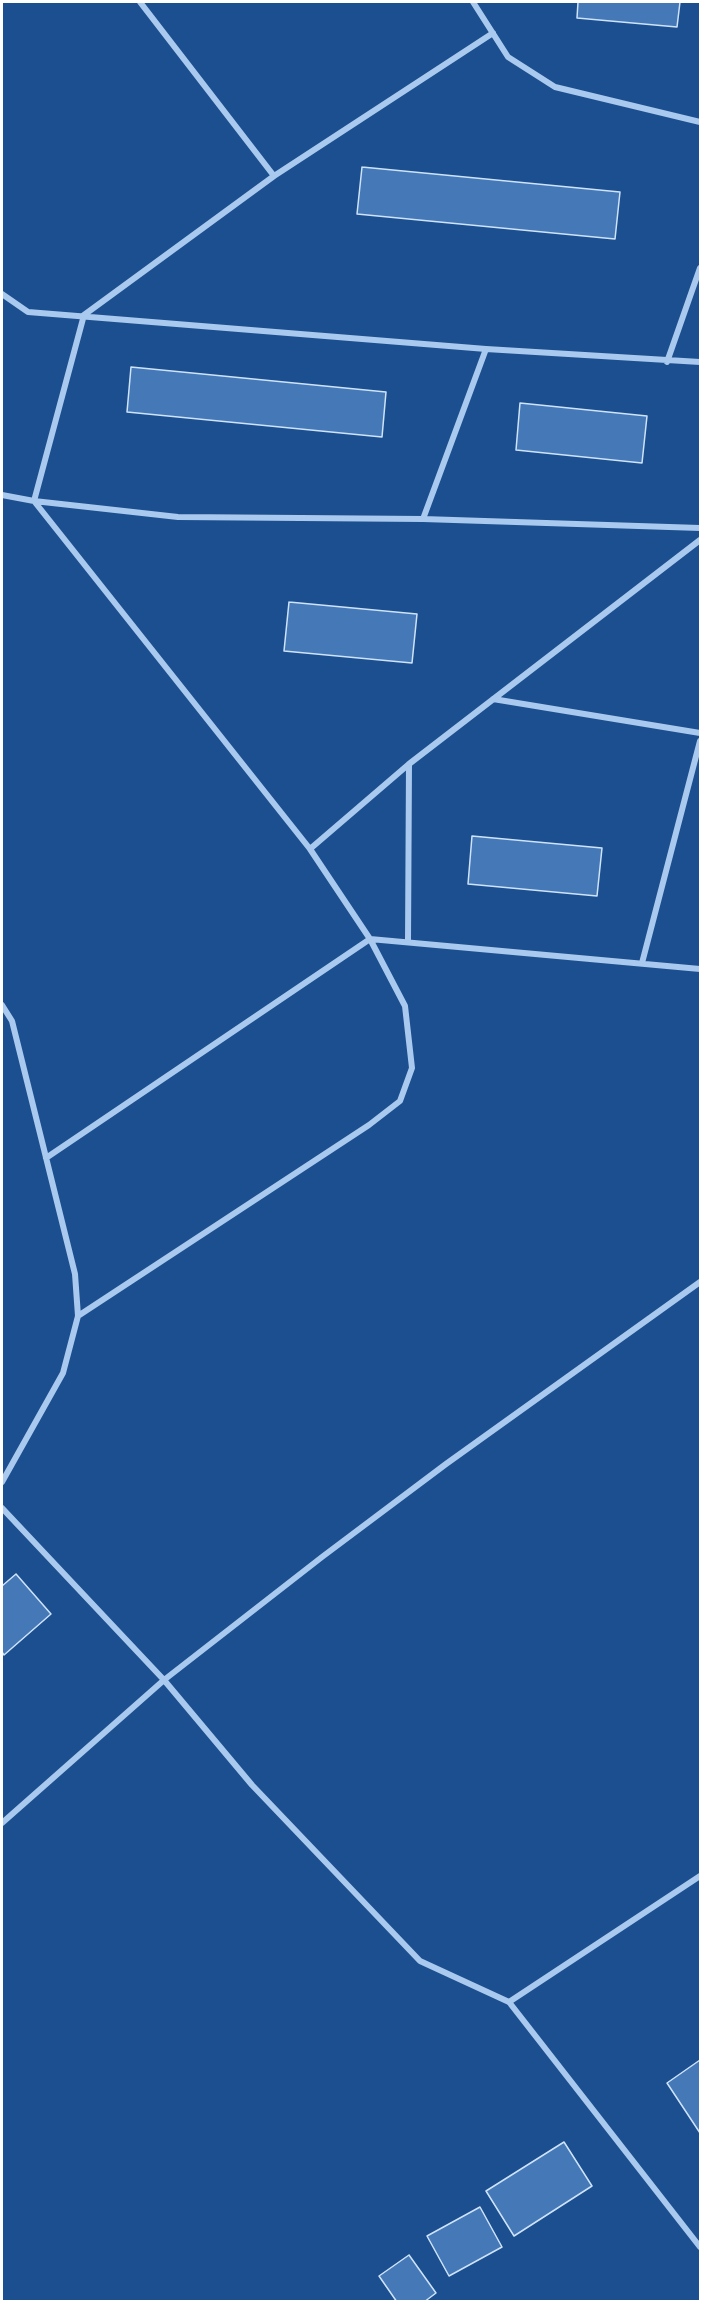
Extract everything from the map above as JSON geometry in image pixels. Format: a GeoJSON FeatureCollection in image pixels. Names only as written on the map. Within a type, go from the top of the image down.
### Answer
{"type":"FeatureCollection","features":[{"type":"Feature","properties":{"kind":"street"},"geometry":{"type":"LineString","coordinates":[[140,2],[274,176]]}},
{"type":"Feature","properties":{"kind":"street"},"geometry":{"type":"LineString","coordinates":[[474,2],[508,57],[555,87],[700,122]]}},
{"type":"Feature","properties":{"kind":"street"},"geometry":{"type":"LineString","coordinates":[[34,501],[84,315],[274,176],[492,33]]}},
{"type":"Feature","properties":{"kind":"street"},"geometry":{"type":"LineString","coordinates":[[667,362],[700,268]]}},
{"type":"Feature","properties":{"kind":"street"},"geometry":{"type":"LineString","coordinates":[[2,294],[28,312],[486,349],[667,362],[700,362]]}},
{"type":"Feature","properties":{"kind":"street"},"geometry":{"type":"LineString","coordinates":[[423,519],[486,349]]}},
{"type":"Feature","properties":{"kind":"street"},"geometry":{"type":"LineString","coordinates":[[2,495],[34,501],[178,517],[423,519],[700,528]]}},
{"type":"Feature","properties":{"kind":"street"},"geometry":{"type":"LineString","coordinates":[[34,501],[310,849],[370,939],[405,1006],[412,1068],[400,1101],[369,1125],[78,1316]]}},
{"type":"Feature","properties":{"kind":"street"},"geometry":{"type":"LineString","coordinates":[[310,849],[409,764],[700,540]]}},
{"type":"Feature","properties":{"kind":"street"},"geometry":{"type":"LineString","coordinates":[[493,699],[700,733]]}},
{"type":"Feature","properties":{"kind":"street"},"geometry":{"type":"LineString","coordinates":[[642,963],[700,741]]}},
{"type":"Feature","properties":{"kind":"street"},"geometry":{"type":"LineString","coordinates":[[408,942],[409,764]]}},
{"type":"Feature","properties":{"kind":"street"},"geometry":{"type":"LineString","coordinates":[[46,1158],[370,939],[700,969]]}},
{"type":"Feature","properties":{"kind":"street"},"geometry":{"type":"LineString","coordinates":[[2,1005],[12,1021],[75,1274],[78,1316],[63,1373],[2,1482]]}},
{"type":"Feature","properties":{"kind":"street"},"geometry":{"type":"LineString","coordinates":[[2,1823],[164,1680],[446,1464],[700,1282]]}},
{"type":"Feature","properties":{"kind":"street"},"geometry":{"type":"LineString","coordinates":[[2,1508],[164,1680],[252,1785],[420,1961],[509,2002],[700,2247]]}},
{"type":"Feature","properties":{"kind":"street"},"geometry":{"type":"LineString","coordinates":[[509,2002],[700,1876]]}},
{"type":"Feature","properties":{"kind":"building"},"geometry":{"type":"Polygon","coordinates":[[[578,2],[680,2],[677,27],[577,18],[578,2]]]}},
{"type":"Feature","properties":{"kind":"building"},"geometry":{"type":"Polygon","coordinates":[[[362,167],[620,192],[615,239],[357,214],[362,167]]]}},
{"type":"Feature","properties":{"kind":"building"},"geometry":{"type":"Polygon","coordinates":[[[131,367],[386,392],[382,437],[127,412],[131,367]]]}},
{"type":"Feature","properties":{"kind":"building"},"geometry":{"type":"Polygon","coordinates":[[[520,403],[647,416],[642,463],[516,450],[520,403]]]}},
{"type":"Feature","properties":{"kind":"building"},"geometry":{"type":"Polygon","coordinates":[[[289,602],[417,614],[412,663],[284,651],[289,602]]]}},
{"type":"Feature","properties":{"kind":"building"},"geometry":{"type":"Polygon","coordinates":[[[472,836],[602,848],[597,896],[468,884],[472,836]]]}},
{"type":"Feature","properties":{"kind":"building"},"geometry":{"type":"Polygon","coordinates":[[[16,1574],[51,1614],[4,1655],[2,1652],[2,1586],[16,1574]]]}},
{"type":"Feature","properties":{"kind":"building"},"geometry":{"type":"Polygon","coordinates":[[[700,2060],[700,2133],[667,2083],[700,2060]]]}},
{"type":"Feature","properties":{"kind":"building"},"geometry":{"type":"Polygon","coordinates":[[[564,2142],[592,2186],[514,2236],[486,2191],[564,2142]]]}},
{"type":"Feature","properties":{"kind":"building"},"geometry":{"type":"Polygon","coordinates":[[[480,2207],[502,2247],[449,2276],[427,2236],[480,2207]]]}},
{"type":"Feature","properties":{"kind":"building"},"geometry":{"type":"Polygon","coordinates":[[[409,2255],[436,2293],[424,2302],[397,2302],[379,2276],[409,2255]]]}}]}
